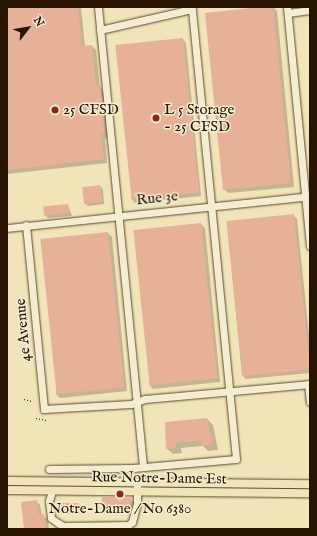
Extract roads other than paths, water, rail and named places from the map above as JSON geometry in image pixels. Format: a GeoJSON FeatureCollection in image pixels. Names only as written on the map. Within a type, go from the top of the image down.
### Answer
{"type":"FeatureCollection","features":[{"type":"Feature","properties":{"kind":"main road","name":"Rue Notre-Dame Est"},"geometry":{"type":"LineString","coordinates":[[7,481],[310,484]]}},
{"type":"Feature","properties":{"kind":"main road"},"geometry":{"type":"LineString","coordinates":[[52,491],[53,481]]}},
{"type":"Feature","properties":{"kind":"main road","name":"Rue Notre-Dame Est"},"geometry":{"type":"LineString","coordinates":[[7,490],[310,493]]}},
{"type":"Feature","properties":{"kind":"lane"},"geometry":{"type":"LineString","coordinates":[[98,7],[143,463]]}},
{"type":"Feature","properties":{"kind":"lane"},"geometry":{"type":"LineString","coordinates":[[53,481],[52,469],[132,468],[236,458],[192,8],[100,30]]}},
{"type":"Feature","properties":{"kind":"lane"},"geometry":{"type":"LineString","coordinates":[[310,10],[287,10],[307,197],[310,246]]}},
{"type":"Feature","properties":{"kind":"lane","name":"Rue 3e"},"geometry":{"type":"LineString","coordinates":[[7,228],[119,215],[307,197]]}},
{"type":"Feature","properties":{"kind":"lane","name":"4e Avenue"},"geometry":{"type":"LineString","coordinates":[[26,225],[44,409],[137,402]]}},
{"type":"Feature","properties":{"kind":"lane"},"geometry":{"type":"LineString","coordinates":[[137,402],[309,384],[310,402]]}},
{"type":"Feature","properties":{"kind":"lane"},"geometry":{"type":"LineString","coordinates":[[52,491],[49,501],[51,518],[63,526],[128,525],[132,522],[137,492],[137,482]]}},
{"type":"Feature","properties":{"kind":"place","name":"25 CFSD"},"geometry":{"type":"Point","coordinates":[55,110]}},
{"type":"Feature","properties":{"kind":"place","name":"L 5 Storage - 25 CFSD"},"geometry":{"type":"Point","coordinates":[156,118]}},
{"type":"Feature","properties":{"kind":"place","name":"Notre-Dame / No 6380"},"geometry":{"type":"Point","coordinates":[120,494]}}]}
